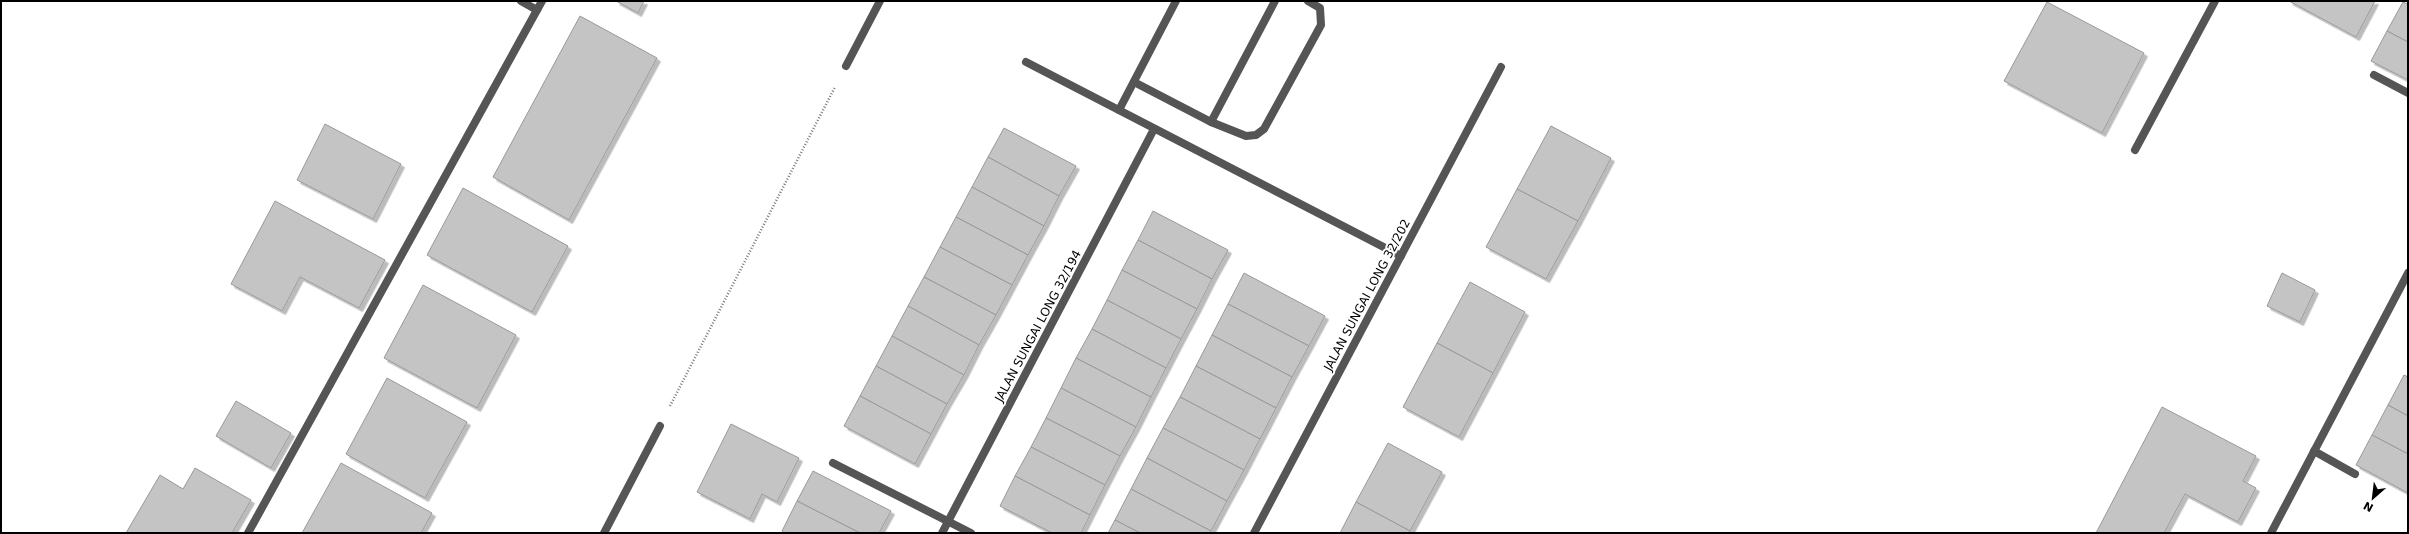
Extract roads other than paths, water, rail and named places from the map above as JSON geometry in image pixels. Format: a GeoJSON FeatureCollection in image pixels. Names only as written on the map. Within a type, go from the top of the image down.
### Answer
{"type":"FeatureCollection","features":[{"type":"Feature","properties":{"kind":"street"},"geometry":{"type":"LineString","coordinates":[[521,1],[537,10]]}},
{"type":"Feature","properties":{"kind":"street"},"geometry":{"type":"LineString","coordinates":[[248,533],[542,1]]}},
{"type":"Feature","properties":{"kind":"street"},"geometry":{"type":"LineString","coordinates":[[846,66],[880,1]]}},
{"type":"Feature","properties":{"kind":"street"},"geometry":{"type":"LineString","coordinates":[[1119,110],[1176,1]]}},
{"type":"Feature","properties":{"kind":"street"},"geometry":{"type":"LineString","coordinates":[[1211,122],[1275,1]]}},
{"type":"Feature","properties":{"kind":"street"},"geometry":{"type":"LineString","coordinates":[[1134,82],[1211,122],[1246,136],[1256,135],[1264,129],[1321,24],[1320,8],[1308,1]]}},
{"type":"Feature","properties":{"kind":"street"},"geometry":{"type":"LineString","coordinates":[[2136,150],[2215,1]]}},
{"type":"Feature","properties":{"kind":"street"},"geometry":{"type":"LineString","coordinates":[[1026,62],[1401,256]]}},
{"type":"Feature","properties":{"kind":"street","name":"JALAN SUNGAI LONG 32/202"},"geometry":{"type":"LineString","coordinates":[[1254,533],[1501,67]]}},
{"type":"Feature","properties":{"kind":"street"},"geometry":{"type":"LineString","coordinates":[[2374,75],[2408,93]]}},
{"type":"Feature","properties":{"kind":"street","name":"JALAN SUNGAI LONG 32/194"},"geometry":{"type":"LineString","coordinates":[[942,533],[1154,129]]}},
{"type":"Feature","properties":{"kind":"street"},"geometry":{"type":"LineString","coordinates":[[2271,533],[2408,273]]}},
{"type":"Feature","properties":{"kind":"street"},"geometry":{"type":"LineString","coordinates":[[604,533],[660,426]]}},
{"type":"Feature","properties":{"kind":"street"},"geometry":{"type":"LineString","coordinates":[[2314,451],[2355,474]]}},
{"type":"Feature","properties":{"kind":"street"},"geometry":{"type":"LineString","coordinates":[[833,463],[971,533]]}}]}
